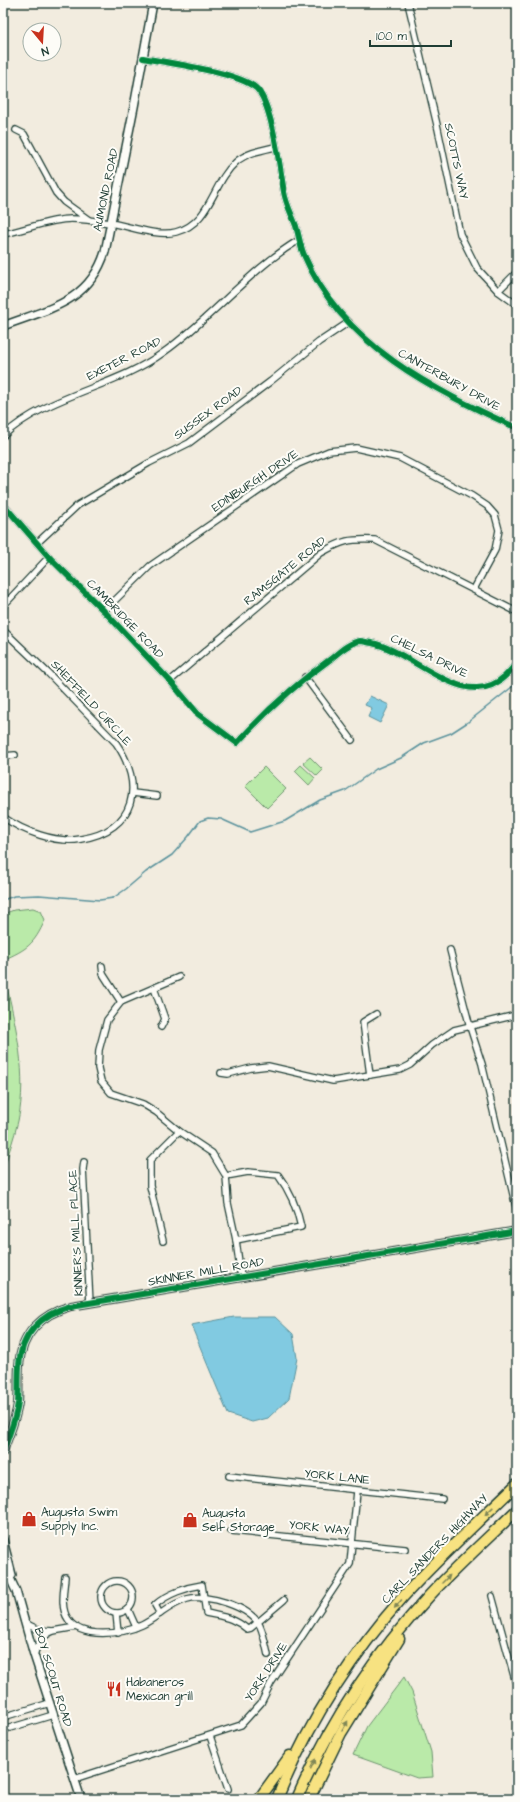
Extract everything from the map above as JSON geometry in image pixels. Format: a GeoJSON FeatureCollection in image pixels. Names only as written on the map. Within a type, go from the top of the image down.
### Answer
{"type":"FeatureCollection","features":[{"type":"Feature","properties":{"kind":"highway","name":"CARL SANDERS HIGHWAY"},"geometry":{"type":"LineString","coordinates":[[277,1799],[294,1760],[317,1716],[366,1642],[402,1598],[517,1484]]}},
{"type":"Feature","properties":{"kind":"highway"},"geometry":{"type":"LineString","coordinates":[[297,1799],[318,1753],[348,1702],[374,1663],[418,1608],[517,1510]]}},
{"type":"Feature","properties":{"kind":"highway"},"geometry":{"type":"LineString","coordinates":[[309,1799],[344,1728],[418,1608]]}},
{"type":"Feature","properties":{"kind":"highway"},"geometry":{"type":"LineString","coordinates":[[259,1799],[278,1775],[317,1716]]}},
{"type":"Feature","properties":{"kind":"street","name":"AUMOND ROAD"},"geometry":{"type":"LineString","coordinates":[[3,326],[38,314],[71,298],[83,290],[100,267],[111,223],[153,3]]}},
{"type":"Feature","properties":{"kind":"street","name":"SCOTTS WAY"},"geometry":{"type":"LineString","coordinates":[[408,3],[438,129],[460,234],[477,268],[498,292],[517,304]]}},
{"type":"Feature","properties":{"kind":"street","name":"CANTERBURY DRIVE"},"geometry":{"type":"LineString","coordinates":[[143,58],[218,73],[238,79],[256,88],[265,102],[272,125],[285,196],[304,254],[323,290],[348,322],[374,348],[401,368],[457,399],[517,428]]}},
{"type":"Feature","properties":{"kind":"street"},"geometry":{"type":"LineString","coordinates":[[16,130],[24,134],[56,193],[64,202],[89,220]]}},
{"type":"Feature","properties":{"kind":"street"},"geometry":{"type":"LineString","coordinates":[[3,234],[69,219],[111,223],[159,232],[176,232],[188,227],[200,218],[208,207],[225,175],[236,162],[246,156],[275,147]]}},
{"type":"Feature","properties":{"kind":"street","name":"EXETER ROAD"},"geometry":{"type":"LineString","coordinates":[[3,436],[17,424],[40,411],[105,383],[163,353],[249,277],[282,250],[300,240]]}},
{"type":"Feature","properties":{"kind":"street"},"geometry":{"type":"LineString","coordinates":[[498,292],[517,272]]}},
{"type":"Feature","properties":{"kind":"street","name":"SUSSEX ROAD"},"geometry":{"type":"LineString","coordinates":[[37,543],[78,505],[143,467],[189,443],[271,381],[319,342],[348,322]]}},
{"type":"Feature","properties":{"kind":"street","name":"EDINBURGH DRIVE"},"geometry":{"type":"LineString","coordinates":[[104,611],[150,566],[298,464],[329,451],[356,448],[400,458],[472,496],[491,510],[495,515],[499,530],[495,550],[474,589]]}},
{"type":"Feature","properties":{"kind":"street","name":"CAMBRIDGE ROAD"},"geometry":{"type":"LineString","coordinates":[[3,504],[49,556],[104,611],[170,681],[198,714],[237,742]]}},
{"type":"Feature","properties":{"kind":"street","name":"RAMSGATE ROAD"},"geometry":{"type":"LineString","coordinates":[[170,681],[321,553],[338,543],[351,540],[374,540],[474,589],[517,612]]}},
{"type":"Feature","properties":{"kind":"street"},"geometry":{"type":"LineString","coordinates":[[3,606],[49,556]]}},
{"type":"Feature","properties":{"kind":"street","name":"SHEFFIELD CIRCLE"},"geometry":{"type":"LineString","coordinates":[[3,630],[48,673],[116,743],[126,756],[132,772],[133,793],[132,800],[122,817],[109,830],[80,840],[35,834],[17,826],[3,817]]}},
{"type":"Feature","properties":{"kind":"street","name":"CHELSA DRIVE"},"geometry":{"type":"LineString","coordinates":[[237,742],[262,716],[305,677],[345,648],[360,641],[383,645],[455,684],[474,689],[496,685],[514,668],[517,661]]}},
{"type":"Feature","properties":{"kind":"street"},"geometry":{"type":"LineString","coordinates":[[305,677],[352,740]]}},
{"type":"Feature","properties":{"kind":"street"},"geometry":{"type":"LineString","coordinates":[[3,756],[15,755]]}},
{"type":"Feature","properties":{"kind":"street"},"geometry":{"type":"LineString","coordinates":[[133,793],[157,796]]}},
{"type":"Feature","properties":{"kind":"street"},"geometry":{"type":"LineString","coordinates":[[450,950],[470,1027],[482,1064],[517,1210]]}},
{"type":"Feature","properties":{"kind":"street"},"geometry":{"type":"LineString","coordinates":[[102,966],[103,974],[121,1002]]}},
{"type":"Feature","properties":{"kind":"street"},"geometry":{"type":"LineString","coordinates":[[179,977],[121,1002],[108,1020],[99,1050],[98,1068],[101,1081],[110,1093],[143,1104],[212,1153],[226,1176],[228,1203],[236,1240],[241,1277]]}},
{"type":"Feature","properties":{"kind":"street"},"geometry":{"type":"LineString","coordinates":[[154,988],[165,1018],[162,1027]]}},
{"type":"Feature","properties":{"kind":"street"},"geometry":{"type":"LineString","coordinates":[[221,1072],[228,1074],[251,1068],[268,1066],[333,1081],[400,1070],[410,1065],[444,1036],[454,1030],[512,1016],[517,1012]]}},
{"type":"Feature","properties":{"kind":"street"},"geometry":{"type":"LineString","coordinates":[[370,1075],[363,1022],[376,1014]]}},
{"type":"Feature","properties":{"kind":"street"},"geometry":{"type":"LineString","coordinates":[[163,1241],[150,1186],[150,1160],[179,1131]]}},
{"type":"Feature","properties":{"kind":"street","name":"KINNER'S MILL PLACE"},"geometry":{"type":"LineString","coordinates":[[84,1162],[83,1176],[90,1303]]}},
{"type":"Feature","properties":{"kind":"street"},"geometry":{"type":"LineString","coordinates":[[226,1176],[248,1172],[278,1175],[287,1188],[297,1209],[301,1227],[236,1240]]}},
{"type":"Feature","properties":{"kind":"street","name":"SKINNER MILL ROAD"},"geometry":{"type":"LineString","coordinates":[[3,1452],[18,1404],[21,1353],[34,1326],[45,1316],[58,1310],[90,1303],[241,1277],[517,1231]]}},
{"type":"Feature","properties":{"kind":"street","name":"YORK LANE"},"geometry":{"type":"LineString","coordinates":[[229,1476],[442,1499]]}},
{"type":"Feature","properties":{"kind":"street","name":"YORK DRIVE"},"geometry":{"type":"LineString","coordinates":[[74,1779],[241,1725],[261,1703],[271,1684],[350,1564],[357,1490]]}},
{"type":"Feature","properties":{"kind":"street","name":"YORK WAY"},"geometry":{"type":"LineString","coordinates":[[231,1531],[405,1549]]}},
{"type":"Feature","properties":{"kind":"street"},"geometry":{"type":"LineString","coordinates":[[3,1540],[16,1591]]}},
{"type":"Feature","properties":{"kind":"street","name":"BOY SCOUT ROAD"},"geometry":{"type":"LineString","coordinates":[[3,1562],[16,1591],[34,1655],[81,1799]]}},
{"type":"Feature","properties":{"kind":"street"},"geometry":{"type":"LineString","coordinates":[[65,1577],[65,1612],[68,1620],[76,1626],[89,1632],[118,1633],[136,1627],[187,1599],[203,1598],[218,1600],[231,1604],[253,1616],[260,1626],[268,1656]]}},
{"type":"Feature","properties":{"kind":"street"},"geometry":{"type":"LineString","coordinates":[[123,1581],[130,1587],[133,1597],[132,1603],[128,1609],[121,1613],[106,1610],[102,1605],[100,1598],[102,1589],[110,1582],[123,1581]]}},
{"type":"Feature","properties":{"kind":"street"},"geometry":{"type":"LineString","coordinates":[[160,1614],[155,1605],[160,1601],[190,1587],[202,1586],[206,1612],[223,1616],[241,1624],[247,1629],[258,1622],[284,1600]]}},
{"type":"Feature","properties":{"kind":"street"},"geometry":{"type":"LineString","coordinates":[[492,1596],[517,1687]]}},
{"type":"Feature","properties":{"kind":"street"},"geometry":{"type":"LineString","coordinates":[[128,1609],[136,1627]]}},
{"type":"Feature","properties":{"kind":"street"},"geometry":{"type":"LineString","coordinates":[[116,1613],[118,1633]]}},
{"type":"Feature","properties":{"kind":"street"},"geometry":{"type":"LineString","coordinates":[[24,1620],[29,1626],[37,1629],[53,1631]]}},
{"type":"Feature","properties":{"kind":"street"},"geometry":{"type":"LineString","coordinates":[[34,1655],[38,1644],[46,1634],[76,1626]]}},
{"type":"Feature","properties":{"kind":"street"},"geometry":{"type":"LineString","coordinates":[[3,1717],[50,1703]]}},
{"type":"Feature","properties":{"kind":"street"},"geometry":{"type":"LineString","coordinates":[[3,1730],[53,1714]]}},
{"type":"Feature","properties":{"kind":"street"},"geometry":{"type":"LineString","coordinates":[[210,1736],[228,1789]]}},
{"type":"Feature","properties":{"kind":"green space"},"geometry":{"type":"Polygon","coordinates":[[[310,757],[323,770],[317,776],[303,763],[310,757]]]}},
{"type":"Feature","properties":{"kind":"green space"},"geometry":{"type":"Polygon","coordinates":[[[301,765],[315,778],[309,785],[295,771],[301,765]]]}},
{"type":"Feature","properties":{"kind":"green space"},"geometry":{"type":"Polygon","coordinates":[[[264,767],[286,789],[267,808],[245,786],[264,767]]]}},
{"type":"Feature","properties":{"kind":"green space"},"geometry":{"type":"Polygon","coordinates":[[[33,908],[41,911],[45,920],[37,935],[24,949],[3,960],[3,914],[14,910],[33,908]]]}},
{"type":"Feature","properties":{"kind":"green space"},"geometry":{"type":"Polygon","coordinates":[[[3,978],[6,982],[20,1051],[22,1086],[18,1121],[3,1171],[3,978]]]}},
{"type":"Feature","properties":{"kind":"green space"},"geometry":{"type":"Polygon","coordinates":[[[404,1677],[412,1692],[431,1752],[433,1777],[417,1778],[353,1755],[367,1726],[404,1677]]]}},
{"type":"Feature","properties":{"kind":"water"},"geometry":{"type":"Polygon","coordinates":[[[370,696],[389,705],[380,723],[368,717],[372,708],[365,705],[370,696]]]}},
{"type":"Feature","properties":{"kind":"water"},"geometry":{"type":"Polygon","coordinates":[[[234,1317],[275,1317],[293,1334],[297,1358],[289,1398],[268,1418],[252,1422],[228,1414],[191,1325],[234,1317]]]}},
{"type":"Feature","properties":{"kind":"waterway"},"geometry":{"type":"LineString","coordinates":[[3,900],[14,896],[39,895],[100,900],[113,898],[146,872],[172,855],[200,821],[208,818],[221,819],[250,832],[285,821],[320,800],[345,791],[376,769],[401,758],[424,743],[451,733],[468,722],[517,683]]}},
{"type":"Feature","properties":{"kind":"cycle path"},"geometry":{"type":"LineString","coordinates":[[143,58],[185,65],[219,73],[247,82],[256,88],[267,107],[278,153],[285,196],[296,226],[304,255],[321,287],[342,315],[366,339],[393,361],[453,397],[517,428]]}},
{"type":"Feature","properties":{"kind":"cycle path"},"geometry":{"type":"LineString","coordinates":[[3,504],[49,557],[104,611],[170,681],[198,714],[237,743],[294,687],[341,650],[356,642],[362,641],[388,648],[439,676],[456,684],[473,688],[489,686],[504,677],[513,668],[517,661]]}},
{"type":"Feature","properties":{"kind":"cycle path"},"geometry":{"type":"LineString","coordinates":[[3,1452],[17,1409],[19,1366],[24,1344],[34,1327],[50,1314],[71,1306],[517,1231]]}},
{"type":"Feature","properties":{"kind":"place","name":"Augusta Swim Supply Inc."},"geometry":{"type":"Point","coordinates":[29,1519]}},
{"type":"Feature","properties":{"kind":"place","name":"Augusta Self Storage"},"geometry":{"type":"Point","coordinates":[190,1520]}},
{"type":"Feature","properties":{"kind":"place","name":"Habaneros Mexican grill"},"geometry":{"type":"Point","coordinates":[114,1689]}}]}
